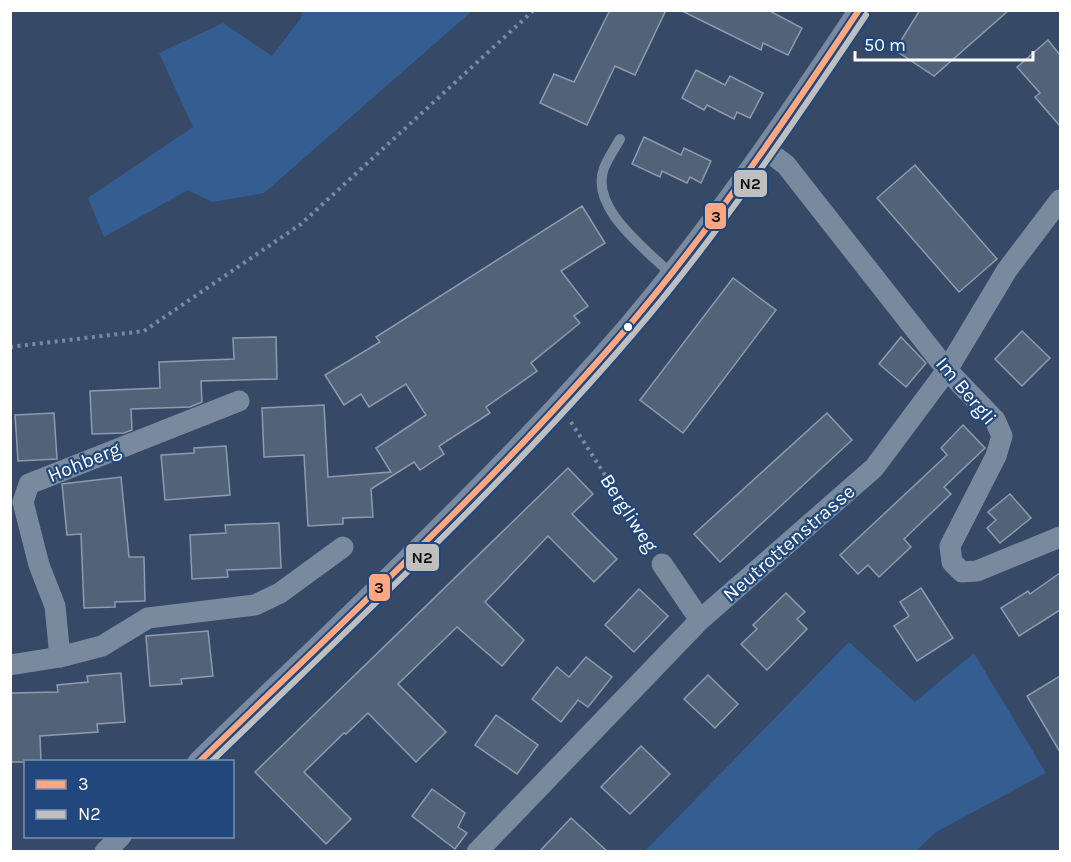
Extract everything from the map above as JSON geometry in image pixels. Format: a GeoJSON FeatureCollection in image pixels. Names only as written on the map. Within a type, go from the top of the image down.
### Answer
{"type":"FeatureCollection","features":[{"type":"Feature","properties":{"kind":"street"},"geometry":{"type":"LineString","coordinates":[[200,760],[493,475],[560,404],[671,274],[765,150],[859,10]]}},
{"type":"Feature","properties":{"kind":"street","name":"Im Bergli"},"geometry":{"type":"LineString","coordinates":[[765,150],[786,165],[947,369],[995,420],[1002,436],[996,456],[951,546],[952,562],[962,572],[977,571],[1060,537]]}},
{"type":"Feature","properties":{"kind":"street","name":"Neutrottenstrasse"},"geometry":{"type":"LineString","coordinates":[[477,852],[700,620],[874,468],[947,369],[1007,270],[1060,200]]}},
{"type":"Feature","properties":{"kind":"street","name":"Hohberg"},"geometry":{"type":"LineString","coordinates":[[60,657],[55,606],[17,500],[29,484],[239,401]]}},
{"type":"Feature","properties":{"kind":"street"},"geometry":{"type":"LineString","coordinates":[[10,665],[60,657],[102,646],[147,618],[255,605],[280,592],[343,547]]}},
{"type":"Feature","properties":{"kind":"street","name":"Bergliweg"},"geometry":{"type":"LineString","coordinates":[[662,564],[700,620]]}},
{"type":"Feature","properties":{"kind":"street"},"geometry":{"type":"LineString","coordinates":[[105,852],[120,838]]}},
{"type":"Feature","properties":{"kind":"lane"},"geometry":{"type":"LineString","coordinates":[[620,139],[604,169],[601,185],[605,202],[612,214],[671,274]]}},
{"type":"Feature","properties":{"kind":"path"},"geometry":{"type":"LineString","coordinates":[[10,347],[144,331],[301,224],[534,10]]}},
{"type":"Feature","properties":{"kind":"path","name":"Bergliweg"},"geometry":{"type":"LineString","coordinates":[[560,404],[662,564]]}},
{"type":"Feature","properties":{"kind":"shaded area"},"geometry":{"type":"Polygon","coordinates":[[[302,10],[472,11],[264,193],[212,202],[188,190],[104,237],[88,198],[193,127],[159,53],[223,23],[272,56],[301,18],[302,10]]]}},
{"type":"Feature","properties":{"kind":"shaded area"},"geometry":{"type":"Polygon","coordinates":[[[849,642],[915,702],[974,653],[1046,773],[936,832],[916,851],[645,851],[849,642]]]}},
{"type":"Feature","properties":{"kind":"building"},"geometry":{"type":"Polygon","coordinates":[[[610,10],[666,10],[635,75],[615,66],[587,125],[540,103],[554,74],[574,82],[610,10]]]}},
{"type":"Feature","properties":{"kind":"building"},"geometry":{"type":"Polygon","coordinates":[[[680,10],[768,10],[802,28],[788,55],[763,43],[761,50],[680,10]]]}},
{"type":"Feature","properties":{"kind":"building"},"geometry":{"type":"Polygon","coordinates":[[[920,10],[1009,10],[934,76],[895,50],[920,10]]]}},
{"type":"Feature","properties":{"kind":"building"},"geometry":{"type":"Polygon","coordinates":[[[1048,40],[1060,55],[1060,126],[1035,97],[1040,93],[1017,67],[1048,40]]]}},
{"type":"Feature","properties":{"kind":"building"},"geometry":{"type":"Polygon","coordinates":[[[696,70],[725,85],[730,76],[763,93],[750,118],[737,112],[734,119],[707,105],[704,110],[682,98],[696,70]]]}},
{"type":"Feature","properties":{"kind":"building"},"geometry":{"type":"Polygon","coordinates":[[[644,137],[681,155],[684,148],[711,161],[701,183],[690,177],[687,183],[662,171],[660,177],[632,164],[644,137]]]}},
{"type":"Feature","properties":{"kind":"building"},"geometry":{"type":"Polygon","coordinates":[[[915,165],[997,259],[959,292],[877,198],[915,165]]]}},
{"type":"Feature","properties":{"kind":"building"},"geometry":{"type":"Polygon","coordinates":[[[582,206],[605,243],[561,271],[588,306],[574,316],[580,323],[531,363],[537,371],[486,407],[490,413],[439,446],[444,454],[420,470],[414,462],[371,489],[373,517],[343,518],[343,524],[308,526],[304,455],[264,457],[262,408],[324,405],[328,477],[391,472],[376,448],[426,415],[406,384],[369,407],[361,394],[344,405],[325,375],[380,342],[376,337],[582,206]]]}},
{"type":"Feature","properties":{"kind":"building"},"geometry":{"type":"Polygon","coordinates":[[[733,278],[776,310],[683,433],[640,400],[733,278]]]}},
{"type":"Feature","properties":{"kind":"building"},"geometry":{"type":"Polygon","coordinates":[[[1022,331],[1050,358],[1022,386],[995,359],[1022,331]]]}},
{"type":"Feature","properties":{"kind":"building"},"geometry":{"type":"Polygon","coordinates":[[[276,337],[277,379],[201,381],[202,402],[190,407],[131,409],[132,430],[124,433],[92,434],[90,391],[160,388],[159,362],[234,359],[233,338],[276,337]]]}},
{"type":"Feature","properties":{"kind":"building"},"geometry":{"type":"Polygon","coordinates":[[[901,337],[926,363],[906,387],[879,364],[901,337]]]}},
{"type":"Feature","properties":{"kind":"building"},"geometry":{"type":"Polygon","coordinates":[[[54,413],[57,459],[18,461],[15,415],[54,413]]]}},
{"type":"Feature","properties":{"kind":"building"},"geometry":{"type":"Polygon","coordinates":[[[827,413],[852,440],[720,562],[694,534],[827,413]]]}},
{"type":"Feature","properties":{"kind":"building"},"geometry":{"type":"Polygon","coordinates":[[[963,425],[985,448],[944,487],[951,494],[904,539],[911,547],[879,577],[868,565],[858,574],[840,555],[947,455],[941,448],[963,425]]]}},
{"type":"Feature","properties":{"kind":"building"},"geometry":{"type":"Polygon","coordinates":[[[226,446],[230,495],[165,500],[161,455],[194,453],[194,448],[226,446]]]}},
{"type":"Feature","properties":{"kind":"building"},"geometry":{"type":"Polygon","coordinates":[[[568,468],[593,494],[572,514],[617,559],[594,582],[548,536],[485,602],[524,640],[502,666],[457,627],[398,684],[446,732],[416,762],[368,713],[304,772],[351,819],[326,844],[255,772],[568,468]]]}},
{"type":"Feature","properties":{"kind":"building"},"geometry":{"type":"Polygon","coordinates":[[[121,477],[129,557],[144,557],[145,601],[115,602],[115,607],[84,608],[81,534],[67,535],[62,484],[121,477]]]}},
{"type":"Feature","properties":{"kind":"building"},"geometry":{"type":"Polygon","coordinates":[[[1010,494],[1031,518],[1000,543],[987,528],[996,520],[988,512],[1010,494]]]}},
{"type":"Feature","properties":{"kind":"building"},"geometry":{"type":"Polygon","coordinates":[[[279,523],[281,568],[227,570],[228,577],[192,579],[190,535],[226,533],[225,525],[279,523]]]}},
{"type":"Feature","properties":{"kind":"building"},"geometry":{"type":"Polygon","coordinates":[[[1060,573],[1060,610],[1019,636],[1001,608],[1028,591],[1030,594],[1060,573]]]}},
{"type":"Feature","properties":{"kind":"building"},"geometry":{"type":"Polygon","coordinates":[[[921,588],[953,638],[917,661],[894,626],[909,616],[900,602],[921,588]]]}},
{"type":"Feature","properties":{"kind":"building"},"geometry":{"type":"Polygon","coordinates":[[[639,589],[668,616],[634,652],[605,625],[639,589]]]}},
{"type":"Feature","properties":{"kind":"building"},"geometry":{"type":"Polygon","coordinates":[[[786,593],[805,612],[797,619],[807,629],[767,670],[741,644],[757,629],[753,625],[786,593]]]}},
{"type":"Feature","properties":{"kind":"building"},"geometry":{"type":"Polygon","coordinates":[[[208,631],[213,676],[181,679],[182,684],[150,686],[146,636],[208,631]]]}},
{"type":"Feature","properties":{"kind":"building"},"geometry":{"type":"Polygon","coordinates":[[[586,657],[612,677],[588,707],[578,700],[561,722],[532,699],[557,667],[569,677],[586,657]]]}},
{"type":"Feature","properties":{"kind":"building"},"geometry":{"type":"Polygon","coordinates":[[[121,673],[125,722],[97,724],[98,732],[40,736],[41,760],[10,762],[10,693],[58,692],[57,685],[88,682],[87,676],[121,673]]]}},
{"type":"Feature","properties":{"kind":"building"},"geometry":{"type":"Polygon","coordinates":[[[708,675],[738,704],[715,728],[684,699],[708,675]]]}},
{"type":"Feature","properties":{"kind":"building"},"geometry":{"type":"Polygon","coordinates":[[[1060,676],[1060,752],[1027,696],[1060,676]]]}},
{"type":"Feature","properties":{"kind":"building"},"geometry":{"type":"Polygon","coordinates":[[[496,715],[538,745],[517,774],[475,745],[496,715]]]}},
{"type":"Feature","properties":{"kind":"building"},"geometry":{"type":"Polygon","coordinates":[[[641,746],[670,774],[630,814],[601,787],[641,746]]]}},
{"type":"Feature","properties":{"kind":"building"},"geometry":{"type":"Polygon","coordinates":[[[432,789],[465,813],[458,827],[467,833],[455,849],[412,816],[432,789]]]}},
{"type":"Feature","properties":{"kind":"building"},"geometry":{"type":"Polygon","coordinates":[[[571,818],[608,852],[539,852],[571,818]]]}},
{"type":"Feature","properties":{"kind":"transit line","name":"3"},"geometry":{"type":"LineString","coordinates":[[201,760],[472,496],[577,385],[627,328],[719,212],[859,10]]}},
{"type":"Feature","properties":{"kind":"transit line","name":"N2"},"geometry":{"type":"LineString","coordinates":[[213,760],[480,499],[633,334],[725,218],[866,15]]}}]}
